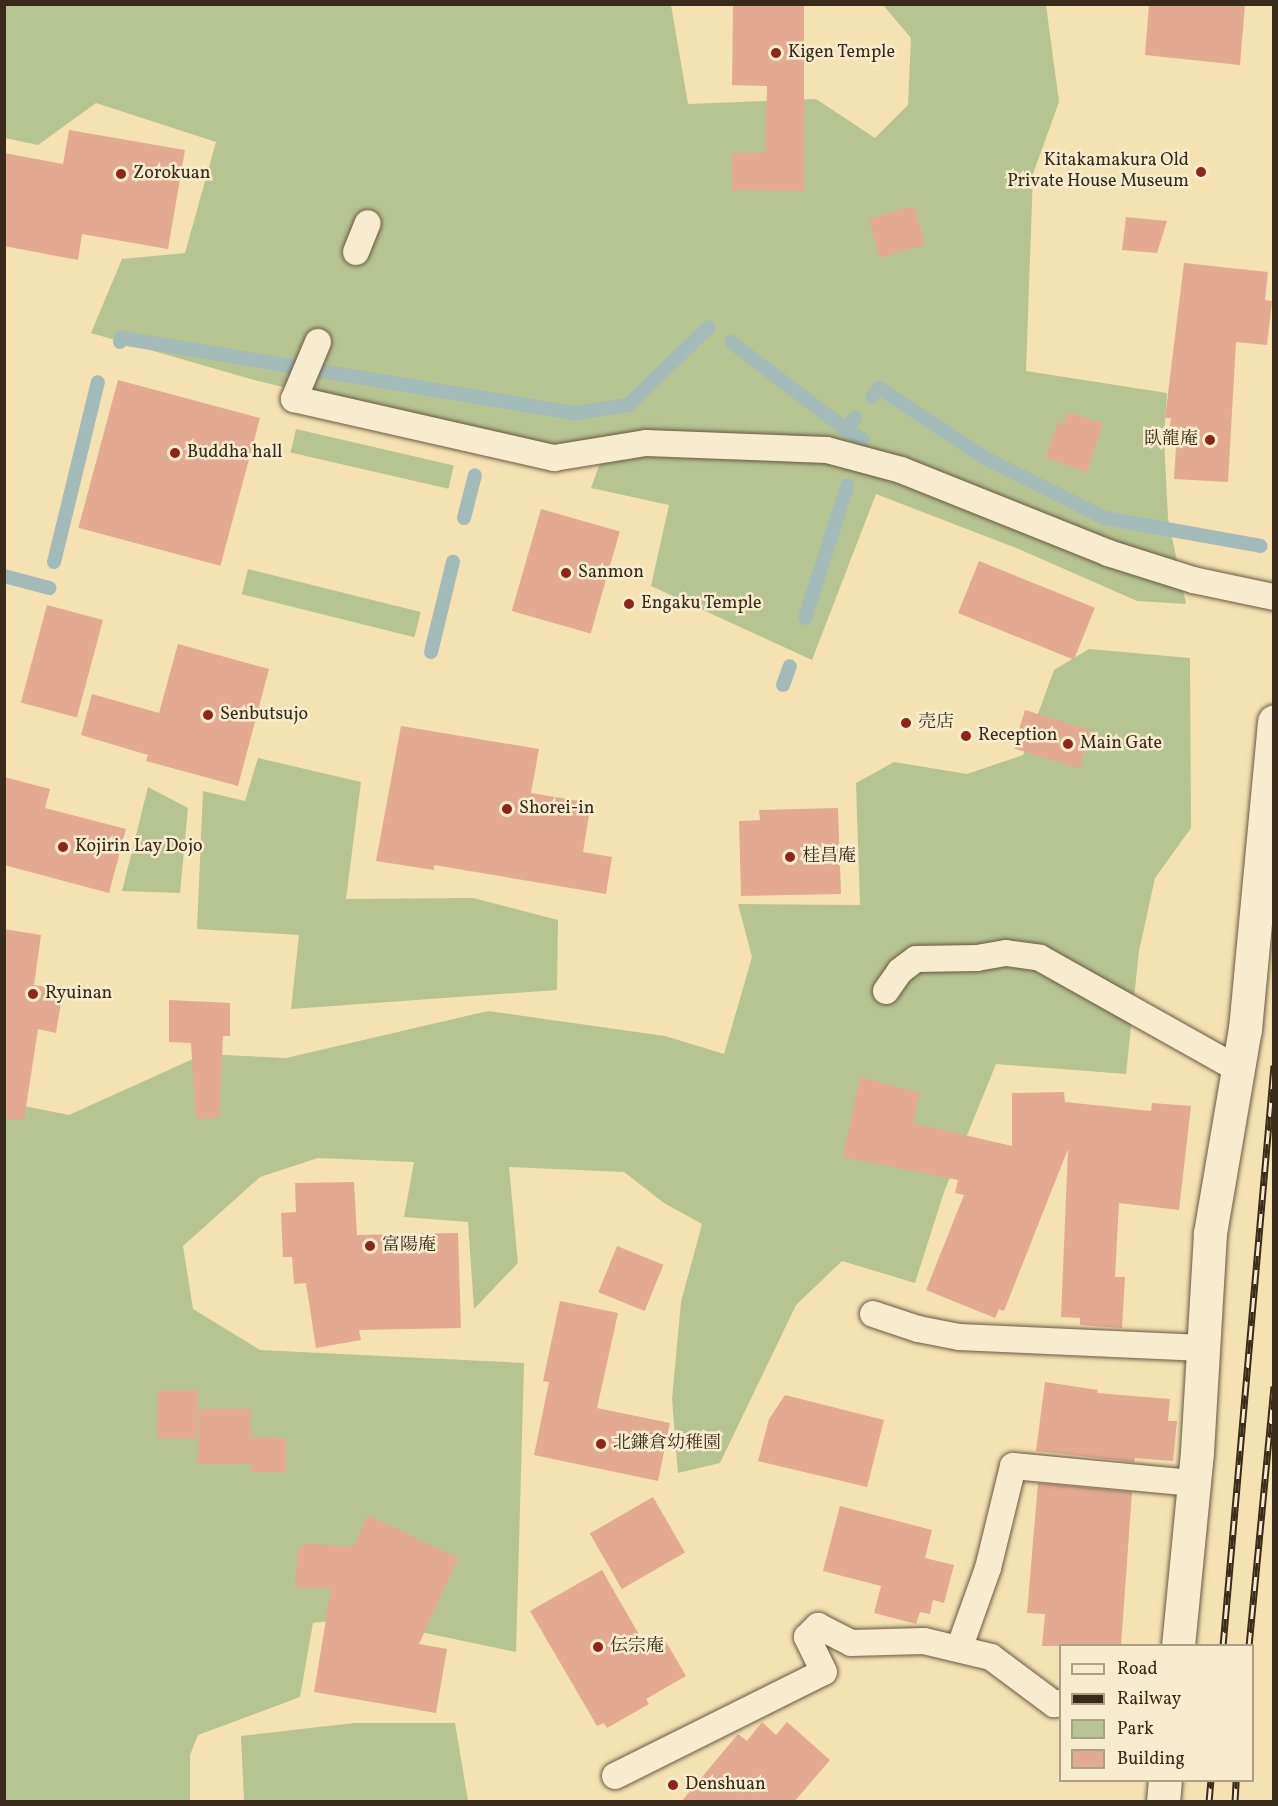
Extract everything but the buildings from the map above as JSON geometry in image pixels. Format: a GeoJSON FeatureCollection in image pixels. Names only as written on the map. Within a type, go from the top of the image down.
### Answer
{"type":"FeatureCollection","features":[{"type":"Feature","properties":{"kind":"street"},"geometry":{"type":"LineString","coordinates":[[1178,1644],[1194,1483],[1210,1233],[1238,1069],[1266,830],[1274,721]]}},
{"type":"Feature","properties":{"kind":"street"},"geometry":{"type":"LineString","coordinates":[[1163,1802],[1165,1782]]}},
{"type":"Feature","properties":{"kind":"lane"},"geometry":{"type":"LineString","coordinates":[[356,252],[368,223]]}},
{"type":"Feature","properties":{"kind":"lane"},"geometry":{"type":"LineString","coordinates":[[318,342],[294,399],[554,458],[646,443],[827,450],[901,470],[1108,553],[1193,580],[1274,597]]}},
{"type":"Feature","properties":{"kind":"lane"},"geometry":{"type":"LineString","coordinates":[[886,991],[900,971],[916,959],[976,958],[1006,953],[1040,958],[1238,1069]]}},
{"type":"Feature","properties":{"kind":"lane"},"geometry":{"type":"LineString","coordinates":[[873,1314],[918,1329],[959,1337],[1203,1348]]}},
{"type":"Feature","properties":{"kind":"lane"},"geometry":{"type":"LineString","coordinates":[[958,1649],[988,1568],[1013,1466],[1194,1483]]}},
{"type":"Feature","properties":{"kind":"lane"},"geometry":{"type":"LineString","coordinates":[[615,1776],[824,1672],[807,1637],[818,1626],[851,1642],[924,1641],[991,1657],[1054,1704],[1059,1703]]}},
{"type":"Feature","properties":{"kind":"green space"},"geometry":{"type":"Polygon","coordinates":[[[4,5],[671,5],[688,104],[816,99],[875,138],[908,105],[911,38],[883,5],[1046,5],[1059,102],[1033,174],[1026,371],[1167,393],[1164,439],[1168,518],[1186,604],[1137,601],[1021,550],[876,494],[812,660],[651,586],[669,505],[591,488],[600,463],[254,380],[91,333],[122,259],[185,253],[216,142],[96,103],[38,145],[5,138],[4,5]]]}},
{"type":"Feature","properties":{"kind":"green space"},"geometry":{"type":"Polygon","coordinates":[[[296,429],[454,465],[448,489],[291,452],[296,429]]]}},
{"type":"Feature","properties":{"kind":"green space"},"geometry":{"type":"Polygon","coordinates":[[[248,569],[421,612],[414,637],[242,594],[248,569]]]}},
{"type":"Feature","properties":{"kind":"green space"},"geometry":{"type":"Polygon","coordinates":[[[1089,649],[1190,658],[1191,828],[1155,878],[1139,951],[1126,1074],[996,1064],[944,1192],[915,1283],[842,1261],[796,1305],[720,1463],[678,1473],[672,1399],[681,1302],[702,1224],[664,1203],[624,1172],[509,1167],[518,1263],[474,1309],[468,1222],[404,1217],[414,1162],[318,1158],[260,1177],[183,1246],[193,1309],[260,1350],[524,1363],[516,1652],[354,1618],[313,1623],[300,1697],[198,1735],[190,1755],[190,1801],[5,1801],[4,1102],[69,1115],[204,1054],[286,1058],[488,1011],[665,1036],[724,1054],[752,957],[738,904],[860,905],[856,783],[894,762],[967,774],[1023,755],[1054,670],[1089,649]]]}},
{"type":"Feature","properties":{"kind":"green space"},"geometry":{"type":"Polygon","coordinates":[[[258,758],[361,782],[346,899],[473,898],[558,920],[557,990],[291,1009],[299,935],[197,929],[203,791],[245,801],[258,758]]]}},
{"type":"Feature","properties":{"kind":"green space"},"geometry":{"type":"Polygon","coordinates":[[[148,787],[188,808],[180,893],[122,891],[148,787]]]}},
{"type":"Feature","properties":{"kind":"green space"},"geometry":{"type":"Polygon","coordinates":[[[354,1723],[455,1723],[468,1801],[244,1801],[241,1736],[354,1723]]]}},
{"type":"Feature","properties":{"kind":"waterway"},"geometry":{"type":"LineString","coordinates":[[120,342],[121,338],[576,413],[628,405],[709,327]]}},
{"type":"Feature","properties":{"kind":"waterway"},"geometry":{"type":"LineString","coordinates":[[731,342],[845,429],[855,418]]}},
{"type":"Feature","properties":{"kind":"waterway"},"geometry":{"type":"LineString","coordinates":[[54,562],[98,382]]}},
{"type":"Feature","properties":{"kind":"waterway"},"geometry":{"type":"LineString","coordinates":[[872,397],[879,388],[985,458],[1105,518],[1260,546]]}},
{"type":"Feature","properties":{"kind":"waterway"},"geometry":{"type":"LineString","coordinates":[[845,429],[862,439]]}},
{"type":"Feature","properties":{"kind":"waterway"},"geometry":{"type":"LineString","coordinates":[[464,518],[475,475]]}},
{"type":"Feature","properties":{"kind":"waterway"},"geometry":{"type":"LineString","coordinates":[[805,618],[847,486]]}},
{"type":"Feature","properties":{"kind":"waterway"},"geometry":{"type":"LineString","coordinates":[[431,652],[453,562]]}},
{"type":"Feature","properties":{"kind":"waterway"},"geometry":{"type":"LineString","coordinates":[[4,576],[49,588]]}},
{"type":"Feature","properties":{"kind":"waterway"},"geometry":{"type":"LineString","coordinates":[[783,685],[790,666]]}},
{"type":"Feature","properties":{"kind":"railway"},"geometry":{"type":"LineString","coordinates":[[1223,1644],[1274,1065]]}},
{"type":"Feature","properties":{"kind":"railway"},"geometry":{"type":"LineString","coordinates":[[1249,1644],[1274,1386]]}},
{"type":"Feature","properties":{"kind":"railway"},"geometry":{"type":"LineString","coordinates":[[1209,1802],[1211,1782]]}},
{"type":"Feature","properties":{"kind":"railway"},"geometry":{"type":"LineString","coordinates":[[1235,1802],[1236,1782]]}},
{"type":"Feature","properties":{"kind":"place","name":"Kigen Temple"},"geometry":{"type":"Point","coordinates":[776,53]}},
{"type":"Feature","properties":{"kind":"place","name":"Kitakamakura Old Private House Museum"},"geometry":{"type":"Point","coordinates":[1201,172]}},
{"type":"Feature","properties":{"kind":"place","name":"Zorokuan"},"geometry":{"type":"Point","coordinates":[121,174]}},
{"type":"Feature","properties":{"kind":"place","name":"臥龍庵"},"geometry":{"type":"Point","coordinates":[1210,440]}},
{"type":"Feature","properties":{"kind":"place","name":"Buddha hall"},"geometry":{"type":"Point","coordinates":[175,453]}},
{"type":"Feature","properties":{"kind":"place","name":"Sanmon"},"geometry":{"type":"Point","coordinates":[566,573]}},
{"type":"Feature","properties":{"kind":"place","name":"Engaku Temple"},"geometry":{"type":"Point","coordinates":[629,604]}},
{"type":"Feature","properties":{"kind":"place","name":"Senbutsujo"},"geometry":{"type":"Point","coordinates":[208,715]}},
{"type":"Feature","properties":{"kind":"place","name":"売店"},"geometry":{"type":"Point","coordinates":[906,723]}},
{"type":"Feature","properties":{"kind":"place","name":"Reception"},"geometry":{"type":"Point","coordinates":[966,736]}},
{"type":"Feature","properties":{"kind":"place","name":"Main Gate"},"geometry":{"type":"Point","coordinates":[1068,744]}},
{"type":"Feature","properties":{"kind":"place","name":"Shorei-in"},"geometry":{"type":"Point","coordinates":[507,809]}},
{"type":"Feature","properties":{"kind":"place","name":"Kojirin Lay Dojo"},"geometry":{"type":"Point","coordinates":[63,847]}},
{"type":"Feature","properties":{"kind":"place","name":"桂昌庵"},"geometry":{"type":"Point","coordinates":[790,857]}},
{"type":"Feature","properties":{"kind":"place","name":"Ryuinan"},"geometry":{"type":"Point","coordinates":[33,994]}},
{"type":"Feature","properties":{"kind":"place","name":"富陽庵"},"geometry":{"type":"Point","coordinates":[370,1246]}},
{"type":"Feature","properties":{"kind":"place","name":"北鎌倉幼稚園"},"geometry":{"type":"Point","coordinates":[601,1444]}},
{"type":"Feature","properties":{"kind":"place","name":"伝宗庵"},"geometry":{"type":"Point","coordinates":[598,1647]}},
{"type":"Feature","properties":{"kind":"place","name":"Denshuan"},"geometry":{"type":"Point","coordinates":[673,1785]}}]}
